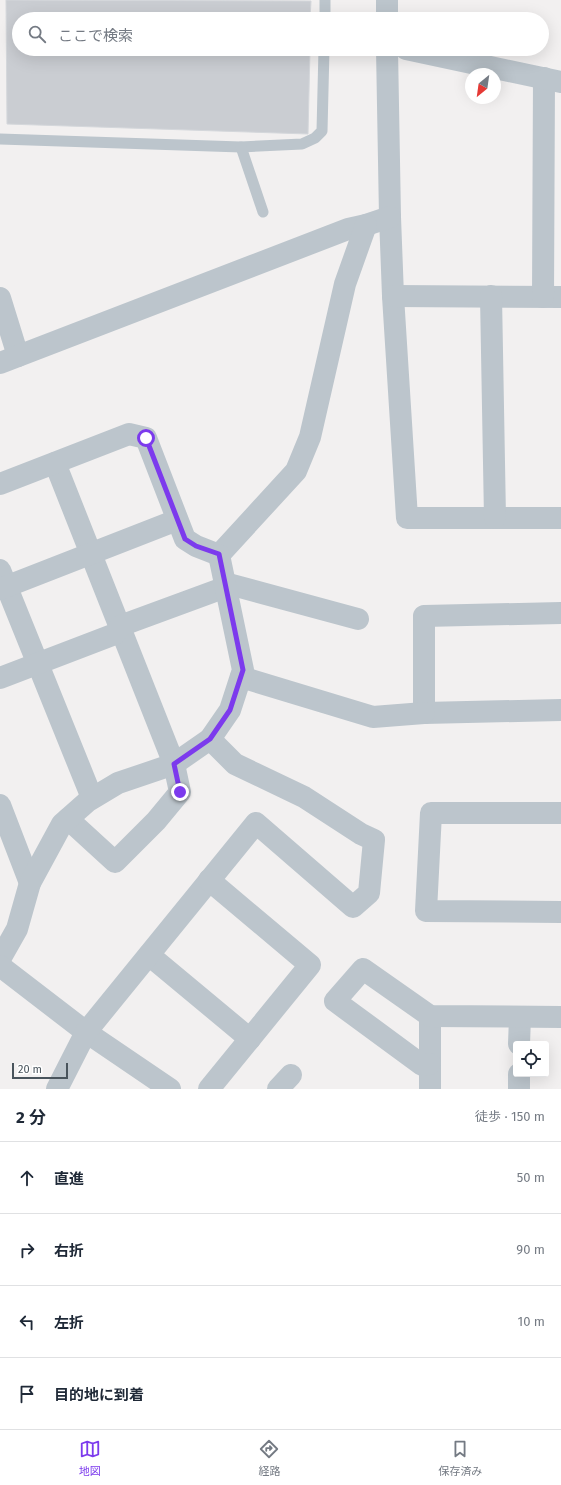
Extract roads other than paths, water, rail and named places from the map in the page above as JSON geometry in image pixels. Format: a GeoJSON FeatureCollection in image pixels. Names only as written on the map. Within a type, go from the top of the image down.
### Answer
{"type":"FeatureCollection","features":[{"type":"Feature","properties":{"kind":"street"},"geometry":{"type":"LineString","coordinates":[[386,0],[387,12]]}},
{"type":"Feature","properties":{"kind":"street"},"geometry":{"type":"LineString","coordinates":[[387,56],[393,296],[407,518],[561,518]]}},
{"type":"Feature","properties":{"kind":"street"},"geometry":{"type":"LineString","coordinates":[[393,296],[552,297],[553,80],[439,56]]}},
{"type":"Feature","properties":{"kind":"street"},"geometry":{"type":"LineString","coordinates":[[0,298],[9,359],[348,229],[366,225],[390,216]]}},
{"type":"Feature","properties":{"kind":"street"},"geometry":{"type":"LineString","coordinates":[[219,554],[296,471],[310,437],[345,284],[366,225]]}},
{"type":"Feature","properties":{"kind":"street"},"geometry":{"type":"LineString","coordinates":[[491,296],[495,518]]}},
{"type":"Feature","properties":{"kind":"street"},"geometry":{"type":"LineString","coordinates":[[0,484],[129,434],[146,438],[185,539],[196,546],[219,554]]}},
{"type":"Feature","properties":{"kind":"street"},"geometry":{"type":"LineString","coordinates":[[55,463],[174,764],[180,792],[156,821],[115,862],[68,819]]}},
{"type":"Feature","properties":{"kind":"street"},"geometry":{"type":"LineString","coordinates":[[92,798],[38,663],[2,582],[91,554],[177,520]]}},
{"type":"Feature","properties":{"kind":"street"},"geometry":{"type":"LineString","coordinates":[[0,959],[16,929],[30,883],[62,824],[92,798],[118,783],[174,764],[210,739],[230,710],[243,670],[219,554]]}},
{"type":"Feature","properties":{"kind":"street"},"geometry":{"type":"LineString","coordinates":[[0,678],[116,634],[120,626],[225,585],[358,619]]}},
{"type":"Feature","properties":{"kind":"street"},"geometry":{"type":"LineString","coordinates":[[424,713],[424,616],[561,613]]}},
{"type":"Feature","properties":{"kind":"street"},"geometry":{"type":"LineString","coordinates":[[241,676],[373,717],[424,713],[561,710]]}},
{"type":"Feature","properties":{"kind":"street"},"geometry":{"type":"LineString","coordinates":[[57,1089],[86,1032],[256,823],[353,907],[368,893],[374,840],[361,834],[304,796],[235,764],[210,739]]}},
{"type":"Feature","properties":{"kind":"street"},"geometry":{"type":"LineString","coordinates":[[0,805],[30,883]]}},
{"type":"Feature","properties":{"kind":"street"},"geometry":{"type":"LineString","coordinates":[[561,813],[430,813],[426,911],[561,912]]}},
{"type":"Feature","properties":{"kind":"street"},"geometry":{"type":"LineString","coordinates":[[209,880],[310,965],[209,1089]]}},
{"type":"Feature","properties":{"kind":"street"},"geometry":{"type":"LineString","coordinates":[[149,955],[250,1039]]}},
{"type":"Feature","properties":{"kind":"street"},"geometry":{"type":"LineString","coordinates":[[0,966],[157,1085]]}},
{"type":"Feature","properties":{"kind":"street"},"geometry":{"type":"LineString","coordinates":[[430,1064],[422,1065],[335,1000],[363,969],[430,1016],[561,1017]]}},
{"type":"Feature","properties":{"kind":"street"},"geometry":{"type":"LineString","coordinates":[[430,1016],[430,1089]]}},
{"type":"Feature","properties":{"kind":"street"},"geometry":{"type":"LineString","coordinates":[[519,1041],[520,1017]]}},
{"type":"Feature","properties":{"kind":"street"},"geometry":{"type":"LineString","coordinates":[[519,1077],[519,1089]]}},
{"type":"Feature","properties":{"kind":"lane"},"geometry":{"type":"LineString","coordinates":[[325,0],[325,12]]}},
{"type":"Feature","properties":{"kind":"lane"},"geometry":{"type":"LineString","coordinates":[[0,139],[241,147],[302,144],[315,138],[322,131],[324,56]]}},
{"type":"Feature","properties":{"kind":"lane"},"geometry":{"type":"LineString","coordinates":[[241,147],[263,212]]}}]}
